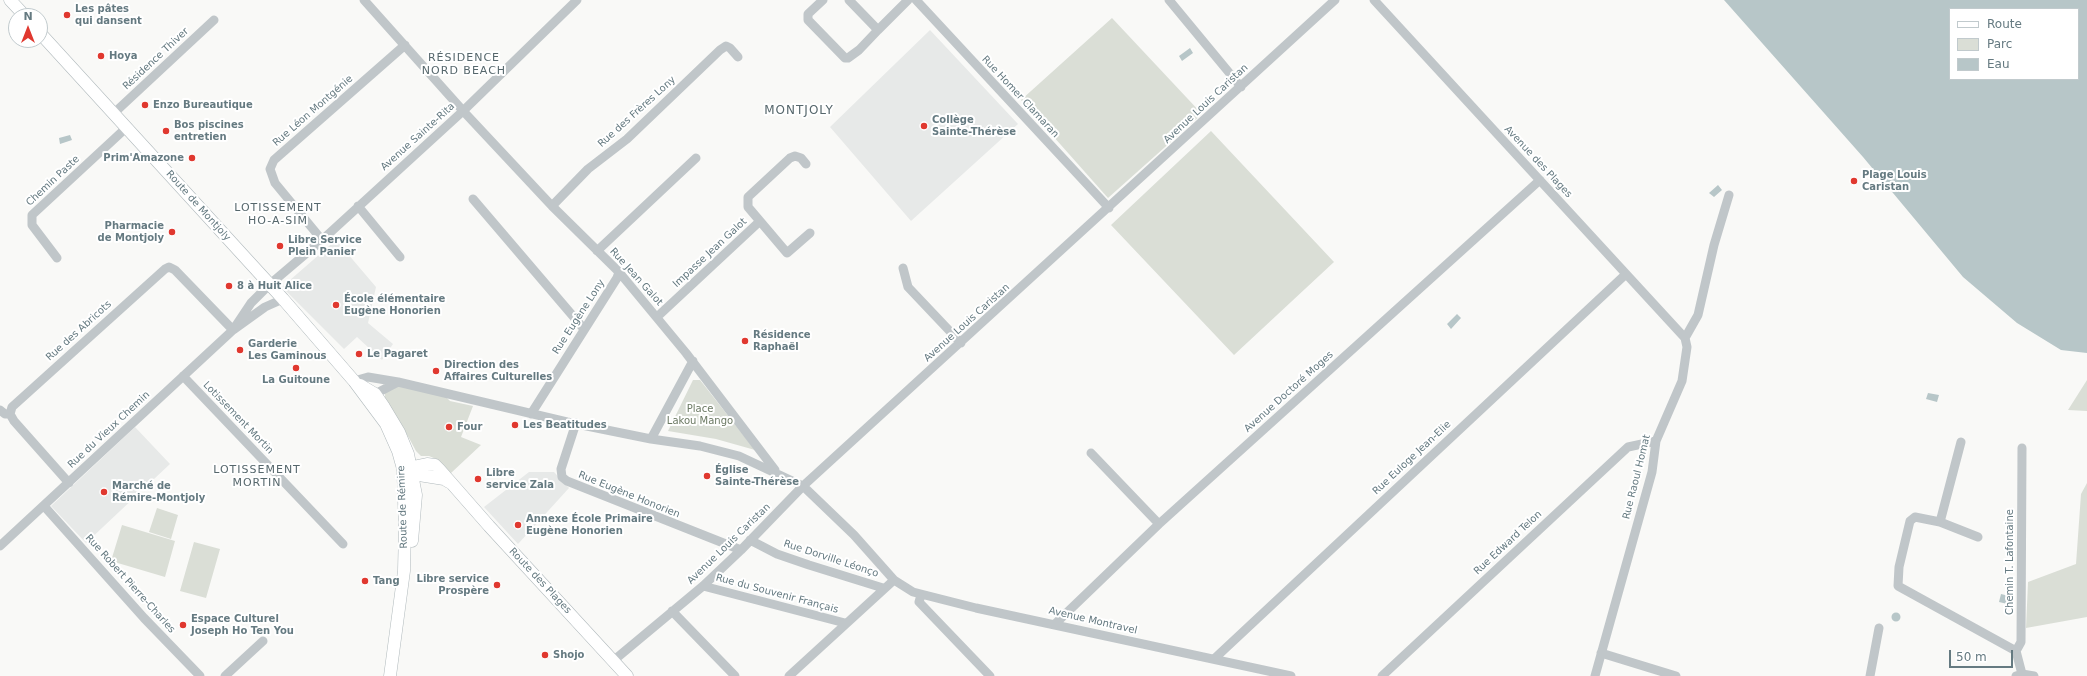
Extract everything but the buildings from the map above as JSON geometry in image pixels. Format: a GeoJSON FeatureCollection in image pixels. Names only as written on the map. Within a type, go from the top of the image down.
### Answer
{"type":"FeatureCollection","features":[{"type":"Feature","properties":{"kind":"main road"},"geometry":{"type":"LineString","coordinates":[[10,0],[18,8]]}},
{"type":"Feature","properties":{"kind":"main road","name":"Route de Montjoly"},"geometry":{"type":"LineString","coordinates":[[48,42],[283,299],[358,386]]}},
{"type":"Feature","properties":{"kind":"main road","name":"Route de Rémire"},"geometry":{"type":"LineString","coordinates":[[358,386],[375,394],[399,432],[407,468],[416,495],[410,552],[404,571]]}},
{"type":"Feature","properties":{"kind":"main road","name":"Route de Rémire"},"geometry":{"type":"LineString","coordinates":[[358,386],[386,424],[407,468],[404,571],[390,676]]}},
{"type":"Feature","properties":{"kind":"main road","name":"Route des Plages"},"geometry":{"type":"LineString","coordinates":[[407,468],[427,464],[435,465],[626,676]]}},
{"type":"Feature","properties":{"kind":"main road","name":"Route des Plages"},"geometry":{"type":"LineString","coordinates":[[407,468],[419,475],[444,479],[454,486]]}},
{"type":"Feature","properties":{"kind":"main road"},"geometry":{"type":"LineString","coordinates":[[416,495],[420,483],[432,476]]}},
{"type":"Feature","properties":{"kind":"street","name":"Rue Jean Galot"},"geometry":{"type":"LineString","coordinates":[[364,0],[463,111],[552,206],[619,272],[693,361],[775,472]]}},
{"type":"Feature","properties":{"kind":"street","name":"Avenue Sainte-Rita"},"geometry":{"type":"LineString","coordinates":[[269,285],[322,240],[463,111],[577,0]]}},
{"type":"Feature","properties":{"kind":"street"},"geometry":{"type":"LineString","coordinates":[[823,0],[808,14],[808,20],[845,58],[848,58],[859,50],[908,0]]}},
{"type":"Feature","properties":{"kind":"street"},"geometry":{"type":"LineString","coordinates":[[849,0],[878,30]]}},
{"type":"Feature","properties":{"kind":"street","name":"Rue Homer Clamaran"},"geometry":{"type":"LineString","coordinates":[[916,0],[1109,208]]}},
{"type":"Feature","properties":{"kind":"street"},"geometry":{"type":"LineString","coordinates":[[1169,0],[1241,87]]}},
{"type":"Feature","properties":{"kind":"street","name":"Avenue Louis Caristan"},"geometry":{"type":"LineString","coordinates":[[613,661],[703,586],[741,550],[803,486],[1335,0]]}},
{"type":"Feature","properties":{"kind":"street","name":"Avenue des Plages"},"geometry":{"type":"LineString","coordinates":[[1374,0],[1685,338]]}},
{"type":"Feature","properties":{"kind":"street","name":"Résidence Thiver"},"geometry":{"type":"LineString","coordinates":[[114,114],[214,20]]}},
{"type":"Feature","properties":{"kind":"street","name":"Rue Léon Montgénie"},"geometry":{"type":"LineString","coordinates":[[322,240],[275,183],[270,169],[274,160],[405,45]]}},
{"type":"Feature","properties":{"kind":"street","name":"Rue des Frères Lony"},"geometry":{"type":"LineString","coordinates":[[552,206],[588,169],[626,139],[720,50],[726,46],[738,57]]}},
{"type":"Feature","properties":{"kind":"street","name":"Chemin Paste"},"geometry":{"type":"LineString","coordinates":[[58,258],[32,225],[32,215],[126,128]]}},
{"type":"Feature","properties":{"kind":"street"},"geometry":{"type":"LineString","coordinates":[[806,164],[801,158],[795,156],[790,158],[748,197],[748,207],[787,253],[810,233]]}},
{"type":"Feature","properties":{"kind":"street"},"geometry":{"type":"LineString","coordinates":[[597,251],[696,158]]}},
{"type":"Feature","properties":{"kind":"street","name":"Avenue Doctoré Moges"},"geometry":{"type":"LineString","coordinates":[[1056,624],[1159,524],[1540,180]]}},
{"type":"Feature","properties":{"kind":"street"},"geometry":{"type":"LineString","coordinates":[[1685,338],[1698,315],[1714,245],[1730,195]]}},
{"type":"Feature","properties":{"kind":"street"},"geometry":{"type":"LineString","coordinates":[[473,199],[584,329]]}},
{"type":"Feature","properties":{"kind":"street"},"geometry":{"type":"LineString","coordinates":[[358,206],[400,257]]}},
{"type":"Feature","properties":{"kind":"street","name":"Impasse Jean Galot"},"geometry":{"type":"LineString","coordinates":[[657,317],[760,222]]}},
{"type":"Feature","properties":{"kind":"street","name":"Rue des Abricots"},"geometry":{"type":"LineString","coordinates":[[10,414],[12,407],[169,267],[175,270],[233,330]]}},
{"type":"Feature","properties":{"kind":"street"},"geometry":{"type":"LineString","coordinates":[[903,268],[908,288],[961,343]]}},
{"type":"Feature","properties":{"kind":"street","name":"Rue Eugène Lony"},"geometry":{"type":"LineString","coordinates":[[531,414],[617,278],[619,272]]}},
{"type":"Feature","properties":{"kind":"street","name":"Rue Euloge Jean-Elie"},"geometry":{"type":"LineString","coordinates":[[1214,659],[1626,274]]}},
{"type":"Feature","properties":{"kind":"street","name":"Rue du Vieux Chemin"},"geometry":{"type":"LineString","coordinates":[[233,330],[251,303],[269,285]]}},
{"type":"Feature","properties":{"kind":"street","name":"Rue du Vieux Chemin"},"geometry":{"type":"LineString","coordinates":[[0,546],[233,330],[265,307],[283,299]]}},
{"type":"Feature","properties":{"kind":"street","name":"Rue Raoul Homat"},"geometry":{"type":"LineString","coordinates":[[1595,676],[1652,472],[1656,441],[1682,381],[1687,347],[1685,338]]}},
{"type":"Feature","properties":{"kind":"street"},"geometry":{"type":"LineString","coordinates":[[651,439],[693,361]]}},
{"type":"Feature","properties":{"kind":"street","name":"Lotissement Mortin"},"geometry":{"type":"LineString","coordinates":[[183,376],[343,544]]}},
{"type":"Feature","properties":{"kind":"street","name":"Avenue Montravel"},"geometry":{"type":"LineString","coordinates":[[358,386],[368,377],[398,382],[531,414],[651,439],[683,442],[739,456],[803,486],[854,535],[894,580],[913,592],[1291,676]]}},
{"type":"Feature","properties":{"kind":"street"},"geometry":{"type":"LineString","coordinates":[[375,394],[398,382]]}},
{"type":"Feature","properties":{"kind":"street"},"geometry":{"type":"LineString","coordinates":[[0,410],[5,414],[10,414],[14,421],[69,483]]}},
{"type":"Feature","properties":{"kind":"street","name":"Rue Eugène Honorien"},"geometry":{"type":"LineString","coordinates":[[576,423],[561,469],[562,477],[567,481],[741,550]]}},
{"type":"Feature","properties":{"kind":"street","name":"Rue Edward Telon"},"geometry":{"type":"LineString","coordinates":[[1382,676],[1628,447],[1656,441]]}},
{"type":"Feature","properties":{"kind":"street"},"geometry":{"type":"LineString","coordinates":[[1940,522],[1961,442]]}},
{"type":"Feature","properties":{"kind":"street","name":"Chemin T. Lafontaine"},"geometry":{"type":"LineString","coordinates":[[2019,675],[2016,651],[2021,642],[2022,448]]}},
{"type":"Feature","properties":{"kind":"street"},"geometry":{"type":"LineString","coordinates":[[1091,453],[1159,524]]}},
{"type":"Feature","properties":{"kind":"street","name":"Rue Robert Pierre-Charles"},"geometry":{"type":"LineString","coordinates":[[44,506],[144,618],[200,676]]}},
{"type":"Feature","properties":{"kind":"street"},"geometry":{"type":"LineString","coordinates":[[1978,537],[1940,522],[1915,517],[1910,521],[1899,567],[1898,586],[2016,651]]}},
{"type":"Feature","properties":{"kind":"street","name":"Rue Dorville Léonço"},"geometry":{"type":"LineString","coordinates":[[750,540],[777,554],[883,588]]}},
{"type":"Feature","properties":{"kind":"street"},"geometry":{"type":"LineString","coordinates":[[789,676],[883,588],[894,580]]}},
{"type":"Feature","properties":{"kind":"street","name":"Rue du Souvenir Français"},"geometry":{"type":"LineString","coordinates":[[703,586],[845,623]]}},
{"type":"Feature","properties":{"kind":"street"},"geometry":{"type":"LineString","coordinates":[[921,595],[919,602],[990,676]]}},
{"type":"Feature","properties":{"kind":"street"},"geometry":{"type":"LineString","coordinates":[[672,611],[735,676]]}},
{"type":"Feature","properties":{"kind":"street"},"geometry":{"type":"LineString","coordinates":[[1870,676],[1879,628]]}},
{"type":"Feature","properties":{"kind":"street"},"geometry":{"type":"LineString","coordinates":[[224,676],[264,641]]}},
{"type":"Feature","properties":{"kind":"street"},"geometry":{"type":"LineString","coordinates":[[1601,653],[1676,676]]}},
{"type":"Feature","properties":{"kind":"street"},"geometry":{"type":"LineString","coordinates":[[2019,675],[2034,676]]}},
{"type":"Feature","properties":{"kind":"shaded area","name":"Collège Sainte-Thérèse"},"geometry":{"type":"Polygon","coordinates":[[[930,30],[1018,124],[911,221],[830,127],[930,30]]]}},
{"type":"Feature","properties":{"kind":"shaded area","name":"École élémentaire Eugène Honorien"},"geometry":{"type":"Polygon","coordinates":[[[336,240],[376,287],[368,323],[393,344],[382,360],[357,337],[344,349],[282,287],[336,240]]]}},
{"type":"Feature","properties":{"kind":"shaded area","name":"Marché de Rémire-Montjoly"},"geometry":{"type":"Polygon","coordinates":[[[135,427],[170,464],[86,543],[51,506],[135,427]]]}},
{"type":"Feature","properties":{"kind":"shaded area","name":"Annexe École Primaire Eugène Honorien"},"geometry":{"type":"Polygon","coordinates":[[[529,472],[554,472],[569,488],[518,544],[484,507],[529,472]]]}},
{"type":"Feature","properties":{"kind":"green space"},"geometry":{"type":"Polygon","coordinates":[[[1112,18],[1202,114],[1108,198],[1021,100],[1112,18]]]}},
{"type":"Feature","properties":{"kind":"green space"},"geometry":{"type":"Polygon","coordinates":[[[1211,131],[1334,262],[1234,355],[1111,225],[1211,131]]]}},
{"type":"Feature","properties":{"kind":"green space","name":"Place Lakou Mango"},"geometry":{"type":"Polygon","coordinates":[[[693,380],[700,380],[755,450],[716,439],[668,431],[693,380]]]}},
{"type":"Feature","properties":{"kind":"green space"},"geometry":{"type":"Polygon","coordinates":[[[2087,380],[2087,411],[2068,410],[2087,380]]]}},
{"type":"Feature","properties":{"kind":"green space"},"geometry":{"type":"Polygon","coordinates":[[[399,384],[446,397],[450,401],[473,406],[461,437],[481,445],[451,473],[436,459],[429,456],[421,456],[416,451],[385,399],[385,393],[399,384]]]}},
{"type":"Feature","properties":{"kind":"green space"},"geometry":{"type":"Polygon","coordinates":[[[2087,483],[2087,617],[2026,628],[2028,582],[2076,564],[2081,494],[2087,483]]]}},
{"type":"Feature","properties":{"kind":"green space"},"geometry":{"type":"Polygon","coordinates":[[[157,508],[178,515],[171,539],[149,532],[157,508]]]}},
{"type":"Feature","properties":{"kind":"green space"},"geometry":{"type":"Polygon","coordinates":[[[122,525],[175,541],[165,577],[111,561],[122,525]]]}},
{"type":"Feature","properties":{"kind":"green space"},"geometry":{"type":"Polygon","coordinates":[[[194,542],[220,549],[206,598],[180,591],[194,542]]]}},
{"type":"Feature","properties":{"kind":"water"},"geometry":{"type":"Polygon","coordinates":[[[1724,0],[2087,0],[2087,353],[2061,350],[2017,323],[1963,277],[1863,157],[1724,0]]]}},
{"type":"Feature","properties":{"kind":"water"},"geometry":{"type":"Polygon","coordinates":[[[1190,48],[1193,53],[1182,61],[1179,56],[1190,48]]]}},
{"type":"Feature","properties":{"kind":"water"},"geometry":{"type":"Polygon","coordinates":[[[70,135],[72,140],[60,144],[59,138],[70,135]]]}},
{"type":"Feature","properties":{"kind":"water"},"geometry":{"type":"Polygon","coordinates":[[[1718,185],[1722,190],[1714,197],[1709,193],[1718,185]]]}},
{"type":"Feature","properties":{"kind":"water"},"geometry":{"type":"Polygon","coordinates":[[[1457,314],[1461,318],[1451,329],[1447,324],[1457,314]]]}},
{"type":"Feature","properties":{"kind":"water"},"geometry":{"type":"Polygon","coordinates":[[[1928,393],[1939,395],[1937,402],[1926,399],[1928,393]]]}},
{"type":"Feature","properties":{"kind":"water"},"geometry":{"type":"Polygon","coordinates":[[[2001,594],[2013,597],[2012,605],[1999,602],[2001,594]]]}},
{"type":"Feature","properties":{"kind":"water"},"geometry":{"type":"Polygon","coordinates":[[[1896,612],[1901,617],[1896,622],[1891,617],[1896,612]]]}},
{"type":"Feature","properties":{"kind":"place","name":"Les pâtes qui dansent"},"geometry":{"type":"Point","coordinates":[67,15]}},
{"type":"Feature","properties":{"kind":"place","name":"Hoya"},"geometry":{"type":"Point","coordinates":[101,56]}},
{"type":"Feature","properties":{"kind":"place","name":"Enzo Bureautique"},"geometry":{"type":"Point","coordinates":[145,105]}},
{"type":"Feature","properties":{"kind":"place","name":"Collège Sainte-Thérèse"},"geometry":{"type":"Point","coordinates":[924,126]}},
{"type":"Feature","properties":{"kind":"place","name":"Bos piscines entretien"},"geometry":{"type":"Point","coordinates":[166,131]}},
{"type":"Feature","properties":{"kind":"place","name":"Prim'Amazone"},"geometry":{"type":"Point","coordinates":[192,158]}},
{"type":"Feature","properties":{"kind":"place","name":"Plage Louis Caristan"},"geometry":{"type":"Point","coordinates":[1854,181]}},
{"type":"Feature","properties":{"kind":"place","name":"Pharmacie de Montjoly"},"geometry":{"type":"Point","coordinates":[172,232]}},
{"type":"Feature","properties":{"kind":"place","name":"Libre Service Plein Panier"},"geometry":{"type":"Point","coordinates":[280,246]}},
{"type":"Feature","properties":{"kind":"place","name":"8 à Huit Alice"},"geometry":{"type":"Point","coordinates":[229,286]}},
{"type":"Feature","properties":{"kind":"place","name":"École élémentaire Eugène Honorien"},"geometry":{"type":"Point","coordinates":[336,305]}},
{"type":"Feature","properties":{"kind":"place","name":"Résidence Raphaël"},"geometry":{"type":"Point","coordinates":[745,341]}},
{"type":"Feature","properties":{"kind":"place","name":"Garderie Les Gaminous"},"geometry":{"type":"Point","coordinates":[240,350]}},
{"type":"Feature","properties":{"kind":"place","name":"Le Pagaret"},"geometry":{"type":"Point","coordinates":[359,354]}},
{"type":"Feature","properties":{"kind":"place","name":"La Guitoune"},"geometry":{"type":"Point","coordinates":[296,368]}},
{"type":"Feature","properties":{"kind":"place","name":"Direction des Affaires Culturelles"},"geometry":{"type":"Point","coordinates":[436,371]}},
{"type":"Feature","properties":{"kind":"place","name":"Les Beatitudes"},"geometry":{"type":"Point","coordinates":[515,425]}},
{"type":"Feature","properties":{"kind":"place","name":"Four"},"geometry":{"type":"Point","coordinates":[449,427]}},
{"type":"Feature","properties":{"kind":"place","name":"Église Sainte-Thérèse"},"geometry":{"type":"Point","coordinates":[707,476]}},
{"type":"Feature","properties":{"kind":"place","name":"Libre service Zala"},"geometry":{"type":"Point","coordinates":[478,479]}},
{"type":"Feature","properties":{"kind":"place","name":"Marché de Rémire-Montjoly"},"geometry":{"type":"Point","coordinates":[104,492]}},
{"type":"Feature","properties":{"kind":"place","name":"Annexe École Primaire Eugène Honorien"},"geometry":{"type":"Point","coordinates":[518,525]}},
{"type":"Feature","properties":{"kind":"place","name":"Tang"},"geometry":{"type":"Point","coordinates":[365,581]}},
{"type":"Feature","properties":{"kind":"place","name":"Libre service Prospère"},"geometry":{"type":"Point","coordinates":[497,585]}},
{"type":"Feature","properties":{"kind":"place","name":"Espace Culturel Joseph Ho Ten You"},"geometry":{"type":"Point","coordinates":[183,625]}},
{"type":"Feature","properties":{"kind":"place","name":"Shojo"},"geometry":{"type":"Point","coordinates":[545,655]}},
{"type":"Feature","properties":{"kind":"district","name":"RÉSIDENCE NORD BEACH"},"geometry":{"type":"Point","coordinates":[464,64]}},
{"type":"Feature","properties":{"kind":"district","name":"MONTJOLY"},"geometry":{"type":"Point","coordinates":[799,111]}},
{"type":"Feature","properties":{"kind":"district","name":"LOTISSEMENT HO-A-SIM"},"geometry":{"type":"Point","coordinates":[278,214]}},
{"type":"Feature","properties":{"kind":"district","name":"LOTISSEMENT MORTIN"},"geometry":{"type":"Point","coordinates":[257,476]}}]}
